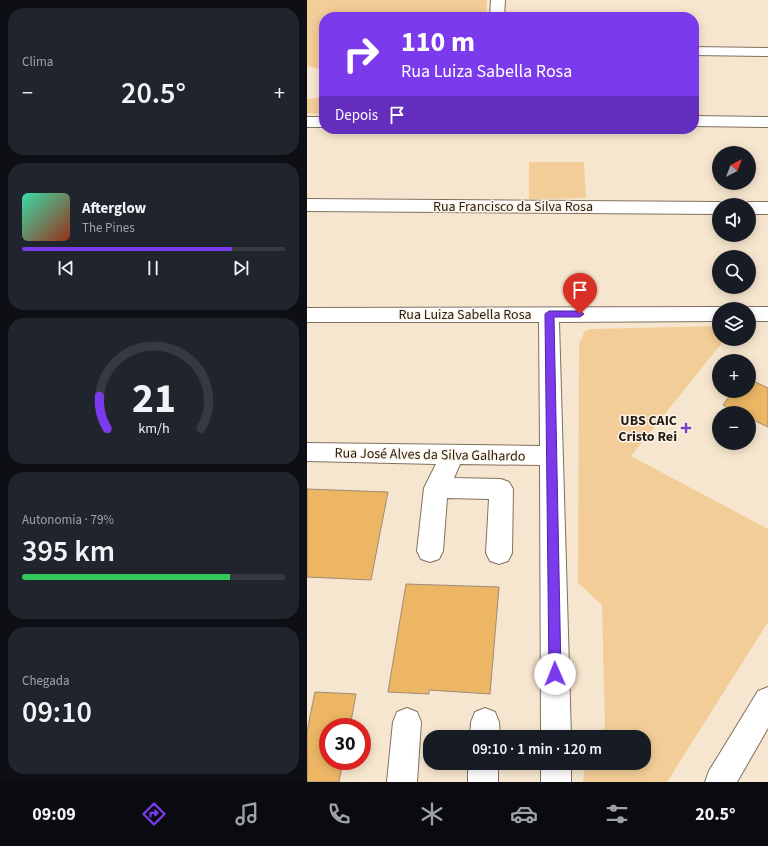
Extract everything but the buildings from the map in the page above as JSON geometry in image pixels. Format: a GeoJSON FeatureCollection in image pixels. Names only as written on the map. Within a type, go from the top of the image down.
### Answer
{"type":"FeatureCollection","features":[{"type":"Feature","properties":{"kind":"street"},"geometry":{"type":"LineString","coordinates":[[497,12],[498,0]]}},
{"type":"Feature","properties":{"kind":"street"},"geometry":{"type":"LineString","coordinates":[[699,52],[768,52]]}},
{"type":"Feature","properties":{"kind":"street"},"geometry":{"type":"LineString","coordinates":[[699,121],[768,122]]}},
{"type":"Feature","properties":{"kind":"street"},"geometry":{"type":"LineString","coordinates":[[307,122],[319,122]]}},
{"type":"Feature","properties":{"kind":"street","name":"Rua Francisco da Silva Rosa"},"geometry":{"type":"LineString","coordinates":[[307,204],[712,208]]}},
{"type":"Feature","properties":{"kind":"street"},"geometry":{"type":"LineString","coordinates":[[756,208],[768,208]]}},
{"type":"Feature","properties":{"kind":"street"},"geometry":{"type":"LineString","coordinates":[[549,314],[556,730]]}},
{"type":"Feature","properties":{"kind":"street","name":"Rua Luiza Sabella Rosa"},"geometry":{"type":"LineString","coordinates":[[307,315],[712,314]]}},
{"type":"Feature","properties":{"kind":"street"},"geometry":{"type":"LineString","coordinates":[[756,314],[768,314]]}},
{"type":"Feature","properties":{"kind":"street","name":"Rua José Alves da Silva Galhardo"},"geometry":{"type":"LineString","coordinates":[[307,452],[552,456]]}},
{"type":"Feature","properties":{"kind":"street"},"geometry":{"type":"LineString","coordinates":[[430,551],[436,488],[447,468],[450,454]]}},
{"type":"Feature","properties":{"kind":"street"},"geometry":{"type":"LineString","coordinates":[[436,488],[501,489],[499,553]]}},
{"type":"Feature","properties":{"kind":"street"},"geometry":{"type":"LineString","coordinates":[[720,782],[768,701]]}},
{"type":"Feature","properties":{"kind":"street"},"geometry":{"type":"LineString","coordinates":[[402,782],[407,722]]}},
{"type":"Feature","properties":{"kind":"street"},"geometry":{"type":"LineString","coordinates":[[483,770],[483,782]]}},
{"type":"Feature","properties":{"kind":"street"},"geometry":{"type":"LineString","coordinates":[[556,770],[556,782]]}},
{"type":"Feature","properties":{"kind":"shaded area"},"geometry":{"type":"Polygon","coordinates":[[[307,0],[487,0],[486,12],[319,12],[319,69],[307,66],[307,0]]]}},
{"type":"Feature","properties":{"kind":"shaded area"},"geometry":{"type":"Polygon","coordinates":[[[319,98],[319,114],[307,113],[307,99],[319,98]]]}},
{"type":"Feature","properties":{"kind":"shaded area"},"geometry":{"type":"Polygon","coordinates":[[[529,162],[584,162],[586,198],[529,199],[529,162]]]}},
{"type":"Feature","properties":{"kind":"shaded area"},"geometry":{"type":"Polygon","coordinates":[[[712,326],[712,346],[719,346],[631,456],[768,529],[768,622],[667,782],[583,782],[584,770],[651,770],[651,730],[601,730],[605,728],[602,605],[578,583],[579,344],[585,331],[591,329],[712,326]]]}},
{"type":"Feature","properties":{"kind":"place","name":"UBS CAIC Cristo Rei"},"geometry":{"type":"Point","coordinates":[686,428]}},
{"type":"Feature","properties":{"kind":"route"},"geometry":{"type":"LineString","coordinates":[[555,674],[549,314],[580,314]]}}]}
